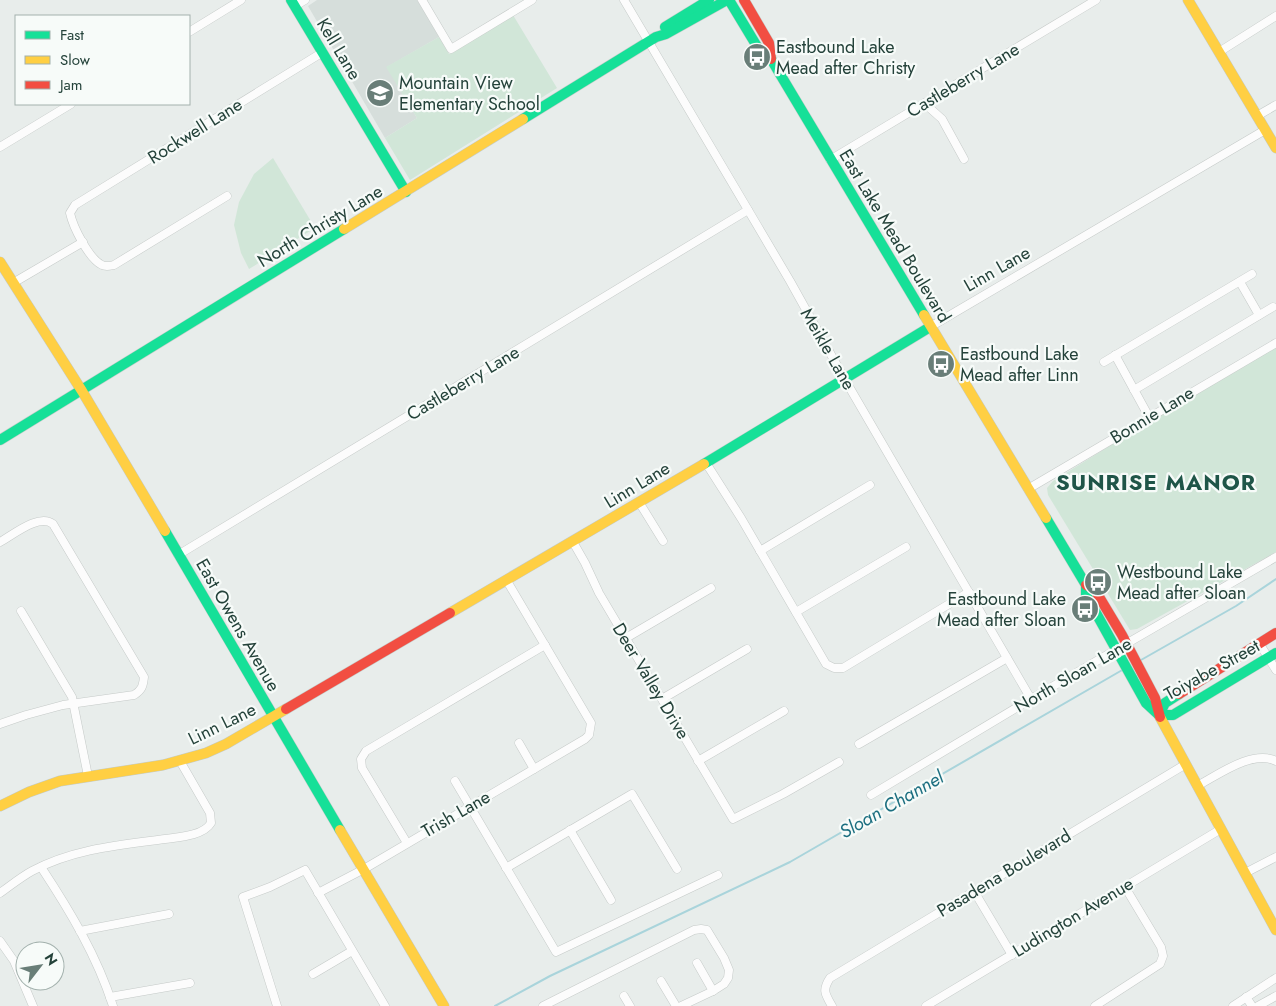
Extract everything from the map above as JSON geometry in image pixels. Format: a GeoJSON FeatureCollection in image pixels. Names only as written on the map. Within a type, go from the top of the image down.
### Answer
{"type":"FeatureCollection","features":[{"type":"Feature","properties":{"kind":"street"},"geometry":{"type":"LineString","coordinates":[[190,31],[241,0]]}},
{"type":"Feature","properties":{"kind":"street"},"geometry":{"type":"LineString","coordinates":[[293,3],[305,0]]}},
{"type":"Feature","properties":{"kind":"street"},"geometry":{"type":"LineString","coordinates":[[422,0],[451,49],[532,0]]}},
{"type":"Feature","properties":{"kind":"street","name":"Meikle Lane"},"geometry":{"type":"LineString","coordinates":[[624,0],[652,40],[844,378],[1031,699]]}},
{"type":"Feature","properties":{"kind":"street","name":"North Christy Lane"},"geometry":{"type":"LineString","coordinates":[[652,40],[664,28],[709,0]]}},
{"type":"Feature","properties":{"kind":"street","name":"North Christy Lane"},"geometry":{"type":"LineString","coordinates":[[0,440],[652,40],[728,0]]}},
{"type":"Feature","properties":{"kind":"street","name":"East Lake Mead Boulevard"},"geometry":{"type":"LineString","coordinates":[[728,0],[758,48],[771,58],[830,160],[1086,585],[1095,590],[1126,643],[1123,653]]}},
{"type":"Feature","properties":{"kind":"street","name":"East Lake Mead Boulevard"},"geometry":{"type":"LineString","coordinates":[[744,0],[769,43],[771,58]]}},
{"type":"Feature","properties":{"kind":"street","name":"Castleberry Lane"},"geometry":{"type":"LineString","coordinates":[[830,160],[1096,0]]}},
{"type":"Feature","properties":{"kind":"street"},"geometry":{"type":"LineString","coordinates":[[1188,0],[1276,148]]}},
{"type":"Feature","properties":{"kind":"street","name":"Kell Lane"},"geometry":{"type":"LineString","coordinates":[[293,3],[406,192]]}},
{"type":"Feature","properties":{"kind":"street"},"geometry":{"type":"LineString","coordinates":[[1218,52],[1276,16]]}},
{"type":"Feature","properties":{"kind":"street","name":"Rockwell Lane"},"geometry":{"type":"LineString","coordinates":[[83,242],[72,224],[70,213],[75,205],[323,52]]}},
{"type":"Feature","properties":{"kind":"street"},"geometry":{"type":"LineString","coordinates":[[924,103],[942,119],[964,159]]}},
{"type":"Feature","properties":{"kind":"street"},"geometry":{"type":"LineString","coordinates":[[0,147],[69,105]]}},
{"type":"Feature","properties":{"kind":"street"},"geometry":{"type":"LineString","coordinates":[[1257,116],[1276,105]]}},
{"type":"Feature","properties":{"kind":"street","name":"Linn Lane"},"geometry":{"type":"LineString","coordinates":[[0,806],[60,781],[180,761],[226,744],[573,542],[844,378],[1265,130]]}},
{"type":"Feature","properties":{"kind":"street"},"geometry":{"type":"LineString","coordinates":[[14,282],[83,242],[95,261],[104,267],[114,266],[227,196]]}},
{"type":"Feature","properties":{"kind":"street","name":"Castleberry Lane"},"geometry":{"type":"LineString","coordinates":[[178,555],[748,210]]}},
{"type":"Feature","properties":{"kind":"street","name":"East Owens Avenue"},"geometry":{"type":"LineString","coordinates":[[0,262],[82,391],[443,1004]]}},
{"type":"Feature","properties":{"kind":"street"},"geometry":{"type":"LineString","coordinates":[[1104,362],[1252,274]]}},
{"type":"Feature","properties":{"kind":"street"},"geometry":{"type":"LineString","coordinates":[[1240,282],[1260,315]]}},
{"type":"Feature","properties":{"kind":"street"},"geometry":{"type":"LineString","coordinates":[[1134,390],[1273,307]]}},
{"type":"Feature","properties":{"kind":"street","name":"Bonnie Lane"},"geometry":{"type":"LineString","coordinates":[[1028,489],[1276,343]]}},
{"type":"Feature","properties":{"kind":"street"},"geometry":{"type":"LineString","coordinates":[[1115,355],[1149,417]]}},
{"type":"Feature","properties":{"kind":"street"},"geometry":{"type":"LineString","coordinates":[[706,462],[826,664],[834,668],[843,668],[969,592]]}},
{"type":"Feature","properties":{"kind":"street"},"geometry":{"type":"LineString","coordinates":[[760,550],[870,485]]}},
{"type":"Feature","properties":{"kind":"street"},"geometry":{"type":"LineString","coordinates":[[639,502],[663,541]]}},
{"type":"Feature","properties":{"kind":"street"},"geometry":{"type":"LineString","coordinates":[[0,542],[38,520],[44,520],[53,524],[144,677],[143,686],[134,695],[74,703],[26,715],[0,724]]}},
{"type":"Feature","properties":{"kind":"street","name":"Deer Valley Drive"},"geometry":{"type":"LineString","coordinates":[[573,542],[599,592],[733,819],[783,794],[839,762]]}},
{"type":"Feature","properties":{"kind":"street"},"geometry":{"type":"LineString","coordinates":[[796,612],[906,548]]}},
{"type":"Feature","properties":{"kind":"street","name":"North Sloan Lane"},"geometry":{"type":"LineString","coordinates":[[1126,643],[1276,557]]}},
{"type":"Feature","properties":{"kind":"street"},"geometry":{"type":"LineString","coordinates":[[406,843],[362,768],[361,759],[366,751],[545,645],[507,580]]}},
{"type":"Feature","properties":{"kind":"street","name":"East Lake Mead Boulevard"},"geometry":{"type":"LineString","coordinates":[[1086,585],[1086,595],[1138,676],[1155,698],[1159,714],[1276,930]]}},
{"type":"Feature","properties":{"kind":"street"},"geometry":{"type":"LineString","coordinates":[[626,638],[711,588]]}},
{"type":"Feature","properties":{"kind":"street"},"geometry":{"type":"LineString","coordinates":[[21,611],[74,703],[88,776]]}},
{"type":"Feature","properties":{"kind":"street","name":"Toiyabe Street"},"geometry":{"type":"LineString","coordinates":[[1272,655],[1173,715],[1159,714],[1166,703],[1276,633]]}},
{"type":"Feature","properties":{"kind":"street"},"geometry":{"type":"LineString","coordinates":[[1260,643],[1272,655],[1276,670]]}},
{"type":"Feature","properties":{"kind":"street","name":"Trish Lane"},"geometry":{"type":"LineString","coordinates":[[318,893],[364,869],[585,739],[590,731],[591,723],[545,645]]}},
{"type":"Feature","properties":{"kind":"street"},"geometry":{"type":"LineString","coordinates":[[662,700],[747,650]]}},
{"type":"Feature","properties":{"kind":"street","name":"North Sloan Lane"},"geometry":{"type":"LineString","coordinates":[[871,795],[1031,699],[1123,653]]}},
{"type":"Feature","properties":{"kind":"street"},"geometry":{"type":"LineString","coordinates":[[860,744],[1007,658]]}},
{"type":"Feature","properties":{"kind":"street"},"geometry":{"type":"LineString","coordinates":[[698,761],[784,711]]}},
{"type":"Feature","properties":{"kind":"street"},"geometry":{"type":"LineString","coordinates":[[518,742],[534,769]]}},
{"type":"Feature","properties":{"kind":"street"},"geometry":{"type":"LineString","coordinates":[[1198,786],[1247,760],[1271,758],[1276,761]]}},
{"type":"Feature","properties":{"kind":"street"},"geometry":{"type":"LineString","coordinates":[[0,893],[30,872],[74,854],[203,831],[210,823],[210,814],[180,761]]}},
{"type":"Feature","properties":{"kind":"street","name":"Pasadena Boulevard"},"geometry":{"type":"LineString","coordinates":[[832,1006],[825,994],[825,986],[830,978],[1186,764]]}},
{"type":"Feature","properties":{"kind":"street"},"geometry":{"type":"LineString","coordinates":[[455,781],[556,952],[718,875]]}},
{"type":"Feature","properties":{"kind":"street"},"geometry":{"type":"LineString","coordinates":[[506,868],[632,794],[677,869]]}},
{"type":"Feature","properties":{"kind":"street","name":"Ludington Avenue"},"geometry":{"type":"LineString","coordinates":[[926,1006],[1221,829]]}},
{"type":"Feature","properties":{"kind":"street"},"geometry":{"type":"LineString","coordinates":[[570,830],[611,900]]}},
{"type":"Feature","properties":{"kind":"street"},"geometry":{"type":"LineString","coordinates":[[1245,873],[1276,857]]}},
{"type":"Feature","properties":{"kind":"street"},"geometry":{"type":"LineString","coordinates":[[40,868],[65,904],[80,931],[98,966],[113,1006]]}},
{"type":"Feature","properties":{"kind":"street"},"geometry":{"type":"LineString","coordinates":[[277,1006],[243,897],[270,887],[304,870],[385,1006]]}},
{"type":"Feature","properties":{"kind":"street"},"geometry":{"type":"LineString","coordinates":[[1095,1006],[1160,964],[1163,956],[1161,948],[1125,886]]}},
{"type":"Feature","properties":{"kind":"street"},"geometry":{"type":"LineString","coordinates":[[974,891],[1012,954]]}},
{"type":"Feature","properties":{"kind":"street"},"geometry":{"type":"LineString","coordinates":[[80,931],[169,914]]}},
{"type":"Feature","properties":{"kind":"street"},"geometry":{"type":"LineString","coordinates":[[543,1006],[694,930],[707,930],[724,958],[729,970],[728,978],[724,984],[713,991],[681,1006]]}},
{"type":"Feature","properties":{"kind":"street"},"geometry":{"type":"LineString","coordinates":[[0,941],[14,961],[34,1006]]}},
{"type":"Feature","properties":{"kind":"street"},"geometry":{"type":"LineString","coordinates":[[312,974],[352,951]]}},
{"type":"Feature","properties":{"kind":"street"},"geometry":{"type":"LineString","coordinates":[[697,963],[713,991]]}},
{"type":"Feature","properties":{"kind":"street"},"geometry":{"type":"LineString","coordinates":[[1233,1006],[1276,978]]}},
{"type":"Feature","properties":{"kind":"street"},"geometry":{"type":"LineString","coordinates":[[661,981],[676,1006]]}},
{"type":"Feature","properties":{"kind":"street"},"geometry":{"type":"LineString","coordinates":[[110,997],[190,983]]}},
{"type":"Feature","properties":{"kind":"street"},"geometry":{"type":"LineString","coordinates":[[624,996],[630,1006]]}},
{"type":"Feature","properties":{"kind":"street"},"geometry":{"type":"LineString","coordinates":[[1258,1006],[1276,996]]}},
{"type":"Feature","properties":{"kind":"street"},"geometry":{"type":"LineString","coordinates":[[1246,997],[1252,1006]]}},
{"type":"Feature","properties":{"kind":"shaded area","name":"Mountain View Elementary School"},"geometry":{"type":"Polygon","coordinates":[[[317,0],[417,0],[439,37],[387,67],[417,118],[385,138],[308,6],[317,0]]]}},
{"type":"Feature","properties":{"kind":"green space"},"geometry":{"type":"Polygon","coordinates":[[[513,15],[557,88],[410,180],[385,138],[417,118],[386,67],[439,37],[449,54],[513,15]]]}},
{"type":"Feature","properties":{"kind":"green space"},"geometry":{"type":"Polygon","coordinates":[[[273,158],[315,228],[249,269],[241,253],[234,225],[239,202],[254,174],[273,158]]]}},
{"type":"Feature","properties":{"kind":"green space"},"geometry":{"type":"Polygon","coordinates":[[[1276,343],[1276,552],[1137,629],[1130,630],[1048,495],[1047,488],[1053,481],[1276,343]]]}},
{"type":"Feature","properties":{"kind":"waterway","name":"Sloan Channel"},"geometry":{"type":"LineString","coordinates":[[1141,660],[1236,606],[1276,579]]}},
{"type":"Feature","properties":{"kind":"waterway","name":"Sloan Channel"},"geometry":{"type":"LineString","coordinates":[[495,1006],[550,976],[790,862],[1124,669]]}},
{"type":"Feature","properties":{"kind":"traffic: fast"},"geometry":{"type":"LineString","coordinates":[[291,0],[406,192]]}},
{"type":"Feature","properties":{"kind":"traffic: fast"},"geometry":{"type":"LineString","coordinates":[[665,27],[709,0]]}},
{"type":"Feature","properties":{"kind":"traffic: fast"},"geometry":{"type":"LineString","coordinates":[[523,119],[656,37],[666,34],[727,0]]}},
{"type":"Feature","properties":{"kind":"traffic: fast"},"geometry":{"type":"LineString","coordinates":[[729,0],[758,48],[771,59],[924,315]]}},
{"type":"Feature","properties":{"kind":"traffic: fast"},"geometry":{"type":"LineString","coordinates":[[0,440],[344,229]]}},
{"type":"Feature","properties":{"kind":"traffic: fast"},"geometry":{"type":"LineString","coordinates":[[704,464],[930,327]]}},
{"type":"Feature","properties":{"kind":"traffic: fast"},"geometry":{"type":"LineString","coordinates":[[1046,518],[1086,585],[1086,595],[1146,703],[1159,715]]}},
{"type":"Feature","properties":{"kind":"traffic: fast"},"geometry":{"type":"LineString","coordinates":[[165,531],[340,830]]}},
{"type":"Feature","properties":{"kind":"traffic: fast"},"geometry":{"type":"LineString","coordinates":[[1179,694],[1165,703],[1159,715],[1173,715],[1276,653]]}},
{"type":"Feature","properties":{"kind":"traffic: slow"},"geometry":{"type":"LineString","coordinates":[[1188,0],[1276,148]]}},
{"type":"Feature","properties":{"kind":"traffic: slow"},"geometry":{"type":"LineString","coordinates":[[344,229],[523,119]]}},
{"type":"Feature","properties":{"kind":"traffic: slow"},"geometry":{"type":"LineString","coordinates":[[0,262],[82,391],[165,531]]}},
{"type":"Feature","properties":{"kind":"traffic: slow"},"geometry":{"type":"LineString","coordinates":[[924,315],[1046,518]]}},
{"type":"Feature","properties":{"kind":"traffic: slow"},"geometry":{"type":"LineString","coordinates":[[450,613],[704,464]]}},
{"type":"Feature","properties":{"kind":"traffic: slow"},"geometry":{"type":"LineString","coordinates":[[0,806],[29,792],[60,781],[163,765],[206,753],[226,744],[286,709]]}},
{"type":"Feature","properties":{"kind":"traffic: slow"},"geometry":{"type":"LineString","coordinates":[[1160,717],[1276,930]]}},
{"type":"Feature","properties":{"kind":"traffic: slow"},"geometry":{"type":"LineString","coordinates":[[340,830],[444,1006]]}},
{"type":"Feature","properties":{"kind":"traffic: jam"},"geometry":{"type":"LineString","coordinates":[[744,0],[769,43],[771,59]]}},
{"type":"Feature","properties":{"kind":"traffic: jam"},"geometry":{"type":"LineString","coordinates":[[1086,585],[1095,590],[1122,635],[1155,698],[1160,717]]}},
{"type":"Feature","properties":{"kind":"traffic: jam"},"geometry":{"type":"LineString","coordinates":[[286,709],[450,613]]}},
{"type":"Feature","properties":{"kind":"traffic: jam"},"geometry":{"type":"LineString","coordinates":[[1179,694],[1276,633]]}},
{"type":"Feature","properties":{"kind":"place","name":"Eastbound Lake Mead after Christy"},"geometry":{"type":"Point","coordinates":[757,57]}},
{"type":"Feature","properties":{"kind":"place","name":"Mountain View Elementary School"},"geometry":{"type":"Point","coordinates":[380,93]}},
{"type":"Feature","properties":{"kind":"place","name":"Eastbound Lake Mead after Linn"},"geometry":{"type":"Point","coordinates":[941,364]}},
{"type":"Feature","properties":{"kind":"place","name":"Westbound Lake Mead after Sloan"},"geometry":{"type":"Point","coordinates":[1098,582]}},
{"type":"Feature","properties":{"kind":"place","name":"Eastbound Lake Mead after Sloan"},"geometry":{"type":"Point","coordinates":[1085,609]}},
{"type":"Feature","properties":{"kind":"district","name":"SUNRISE MANOR"},"geometry":{"type":"Point","coordinates":[1156,482]}}]}
